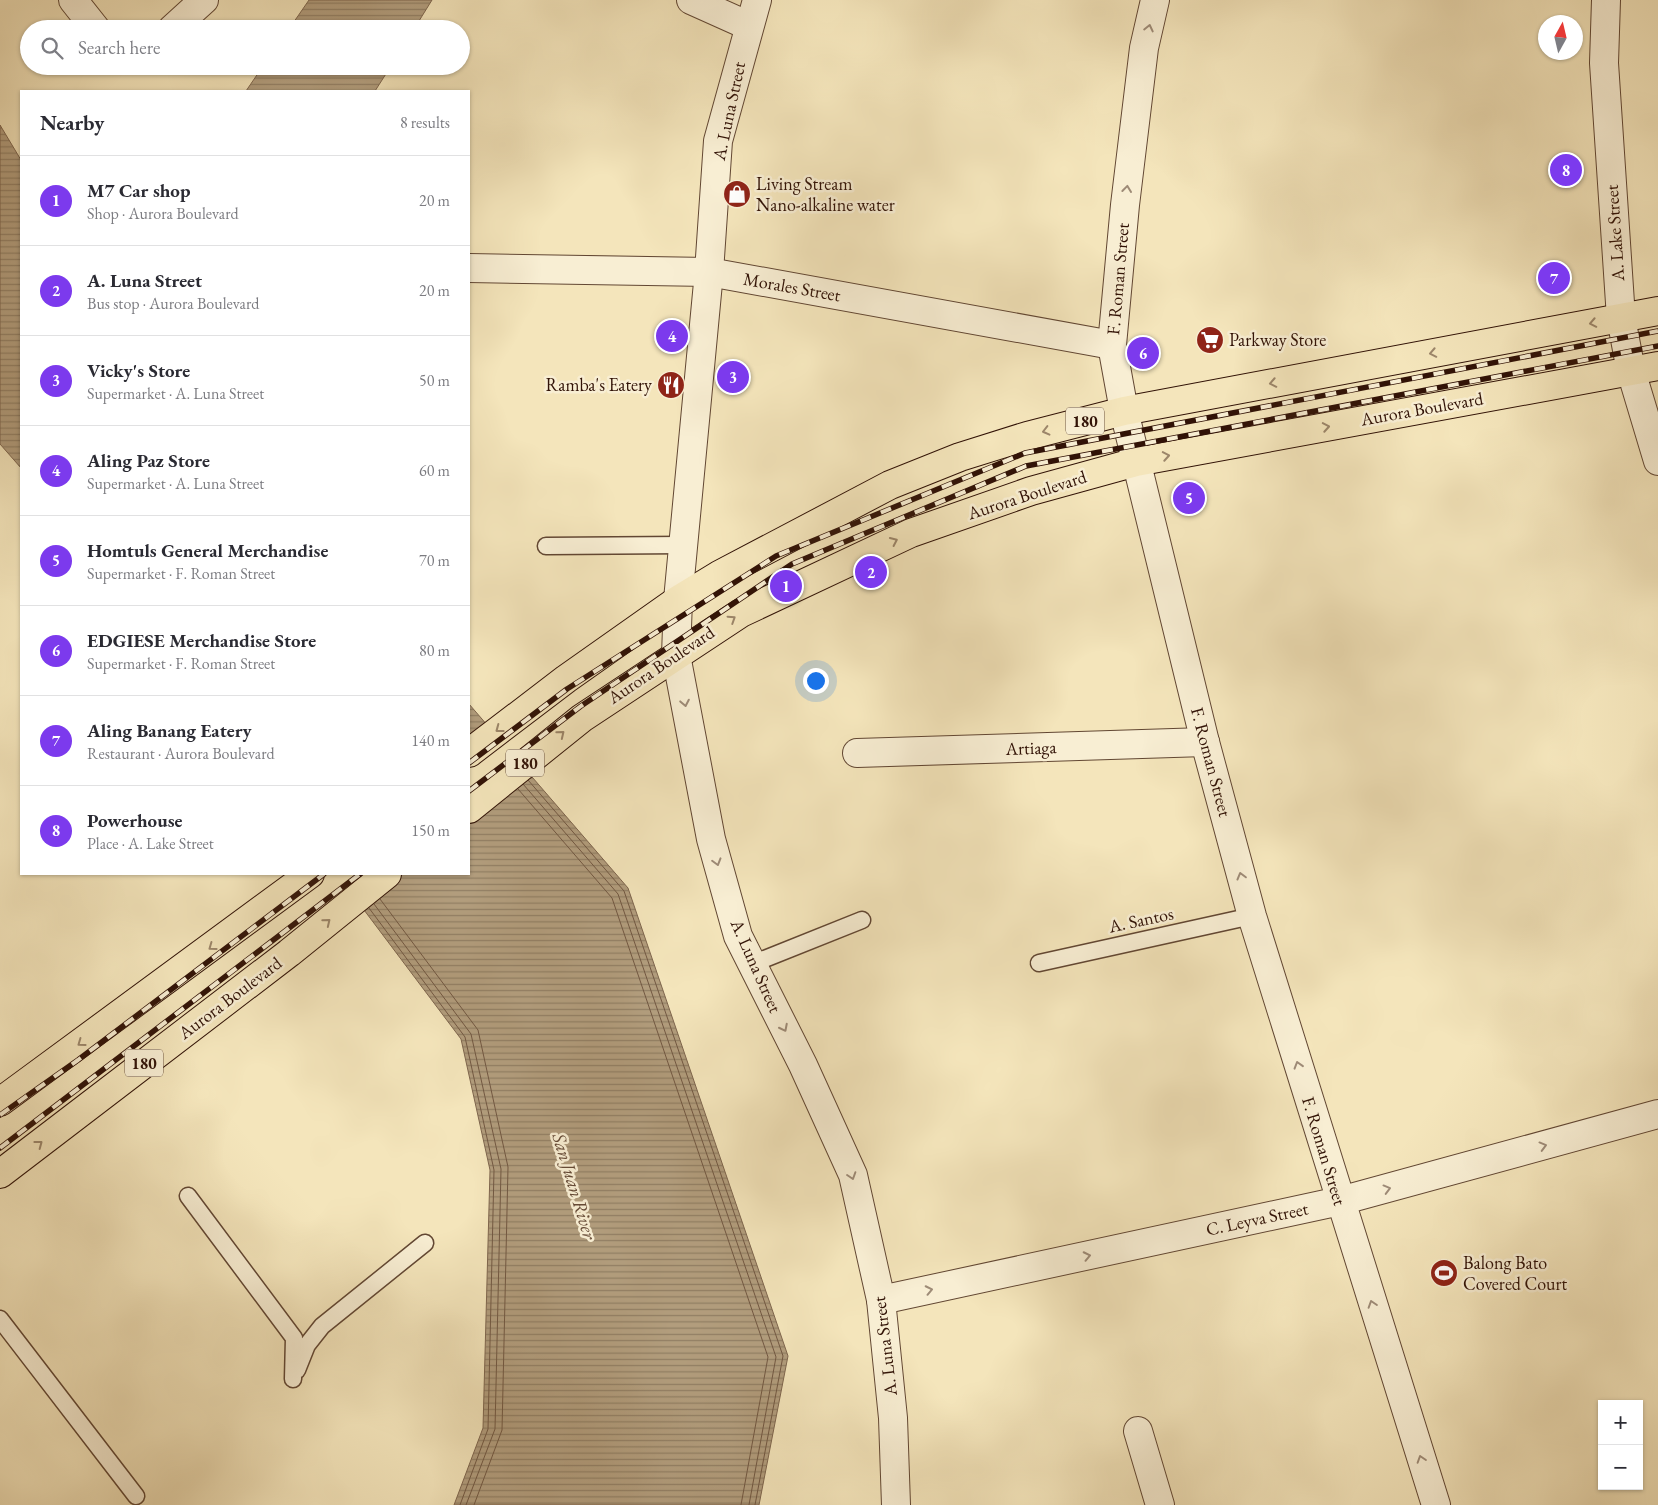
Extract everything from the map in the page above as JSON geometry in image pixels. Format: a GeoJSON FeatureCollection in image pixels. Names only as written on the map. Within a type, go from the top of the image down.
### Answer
{"type":"FeatureCollection","features":[{"type":"Feature","properties":{"kind":"main road","name":"180"},"geometry":{"type":"LineString","coordinates":[[470,751],[566,679],[678,600],[780,541],[890,485],[960,457],[1027,436],[1124,411],[1658,311]]}},
{"type":"Feature","properties":{"kind":"main road","name":"Aurora Boulevard"},"geometry":{"type":"LineString","coordinates":[[470,808],[582,718],[741,613],[912,533],[1030,491],[1136,462],[1658,366]]}},
{"type":"Feature","properties":{"kind":"main road"},"geometry":{"type":"LineString","coordinates":[[0,1102],[309,875]]}},
{"type":"Feature","properties":{"kind":"main road","name":"Aurora Boulevard"},"geometry":{"type":"LineString","coordinates":[[0,1174],[289,953],[386,875]]}},
{"type":"Feature","properties":{"kind":"street"},"geometry":{"type":"LineString","coordinates":[[73,0],[89,20]]}},
{"type":"Feature","properties":{"kind":"street"},"geometry":{"type":"LineString","coordinates":[[184,20],[204,0]]}},
{"type":"Feature","properties":{"kind":"street"},"geometry":{"type":"LineString","coordinates":[[691,0],[749,26]]}},
{"type":"Feature","properties":{"kind":"street","name":"A. Luna Street"},"geometry":{"type":"LineString","coordinates":[[757,0],[718,141],[709,272],[678,600],[676,655],[711,839],[738,936],[803,1065],[853,1175],[881,1300],[893,1418],[896,1505]]}},
{"type":"Feature","properties":{"kind":"street","name":"F. Roman Street"},"geometry":{"type":"LineString","coordinates":[[1155,0],[1144,48],[1125,205],[1112,346],[1124,411],[1205,742],[1252,916],[1436,1505]]}},
{"type":"Feature","properties":{"kind":"street","name":"A. Lake Street"},"geometry":{"type":"LineString","coordinates":[[1606,0],[1604,63],[1621,318],[1631,371],[1658,461]]}},
{"type":"Feature","properties":{"kind":"street","name":"Morales Street"},"geometry":{"type":"LineString","coordinates":[[470,268],[709,272],[1112,346]]}},
{"type":"Feature","properties":{"kind":"street","name":"Artiaga"},"geometry":{"type":"LineString","coordinates":[[857,753],[1205,742]]}},
{"type":"Feature","properties":{"kind":"street","name":"C. Leyva Street"},"geometry":{"type":"LineString","coordinates":[[881,1300],[1340,1201],[1658,1114]]}},
{"type":"Feature","properties":{"kind":"street"},"geometry":{"type":"LineString","coordinates":[[1138,1431],[1160,1505]]}},
{"type":"Feature","properties":{"kind":"lane"},"geometry":{"type":"LineString","coordinates":[[546,546],[684,545]]}},
{"type":"Feature","properties":{"kind":"lane","name":"A. Santos"},"geometry":{"type":"LineString","coordinates":[[1039,963],[1252,916]]}},
{"type":"Feature","properties":{"kind":"lane"},"geometry":{"type":"LineString","coordinates":[[752,964],[862,920]]}},
{"type":"Feature","properties":{"kind":"lane"},"geometry":{"type":"LineString","coordinates":[[188,1196],[294,1338],[293,1378],[308,1345],[322,1326],[425,1243]]}},
{"type":"Feature","properties":{"kind":"lane"},"geometry":{"type":"LineString","coordinates":[[0,1319],[136,1496]]}},
{"type":"Feature","properties":{"kind":"water"},"geometry":{"type":"Polygon","coordinates":[[[309,0],[432,0],[420,20],[295,20],[309,0]]]}},
{"type":"Feature","properties":{"kind":"water"},"geometry":{"type":"Polygon","coordinates":[[[257,75],[385,75],[376,90],[247,90],[257,75]]]}},
{"type":"Feature","properties":{"kind":"water"},"geometry":{"type":"Polygon","coordinates":[[[0,125],[20,158],[20,467],[0,444],[0,125]]]}},
{"type":"Feature","properties":{"kind":"water","name":"San Juan River"},"geometry":{"type":"Polygon","coordinates":[[[470,705],[628,888],[788,1356],[759,1505],[454,1505],[483,1428],[490,1170],[461,1039],[338,875],[470,875],[470,705]]]}},
{"type":"Feature","properties":{"kind":"pier"},"geometry":{"type":"Polygon","coordinates":[[[498,734],[520,760],[470,798],[470,755],[498,734]]]}},
{"type":"Feature","properties":{"kind":"pier"},"geometry":{"type":"Polygon","coordinates":[[[335,875],[369,875],[347,891],[335,875]]]}},
{"type":"Feature","properties":{"kind":"railway"},"geometry":{"type":"LineString","coordinates":[[470,762],[567,689],[776,556],[1025,453],[1658,331]]}},
{"type":"Feature","properties":{"kind":"railway"},"geometry":{"type":"LineString","coordinates":[[470,790],[581,706],[792,564],[1026,466],[1658,346]]}},
{"type":"Feature","properties":{"kind":"railway"},"geometry":{"type":"LineString","coordinates":[[0,1115],[78,1060],[323,875]]}},
{"type":"Feature","properties":{"kind":"railway"},"geometry":{"type":"LineString","coordinates":[[0,1148],[359,875]]}},
{"type":"Feature","properties":{"kind":"place","name":"Powerhouse"},"geometry":{"type":"Point","coordinates":[1566,170]}},
{"type":"Feature","properties":{"kind":"place","name":"Living Stream Nano-alkaline water"},"geometry":{"type":"Point","coordinates":[737,194]}},
{"type":"Feature","properties":{"kind":"place","name":"Aling Banang Eatery"},"geometry":{"type":"Point","coordinates":[1554,278]}},
{"type":"Feature","properties":{"kind":"place","name":"Aling Paz Store"},"geometry":{"type":"Point","coordinates":[672,336]}},
{"type":"Feature","properties":{"kind":"place","name":"Parkway Store"},"geometry":{"type":"Point","coordinates":[1210,340]}},
{"type":"Feature","properties":{"kind":"place","name":"EDGIESE Merchandise Store"},"geometry":{"type":"Point","coordinates":[1143,353]}},
{"type":"Feature","properties":{"kind":"place","name":"Vicky's Store"},"geometry":{"type":"Point","coordinates":[733,377]}},
{"type":"Feature","properties":{"kind":"place","name":"Ramba's Eatery"},"geometry":{"type":"Point","coordinates":[671,385]}},
{"type":"Feature","properties":{"kind":"place","name":"Homtuls General Merchandise"},"geometry":{"type":"Point","coordinates":[1189,498]}},
{"type":"Feature","properties":{"kind":"place","name":"A. Luna Street"},"geometry":{"type":"Point","coordinates":[871,572]}},
{"type":"Feature","properties":{"kind":"place","name":"M7 Car shop"},"geometry":{"type":"Point","coordinates":[786,586]}},
{"type":"Feature","properties":{"kind":"place","name":"Balong Bato Covered Court"},"geometry":{"type":"Point","coordinates":[1444,1273]}}]}
